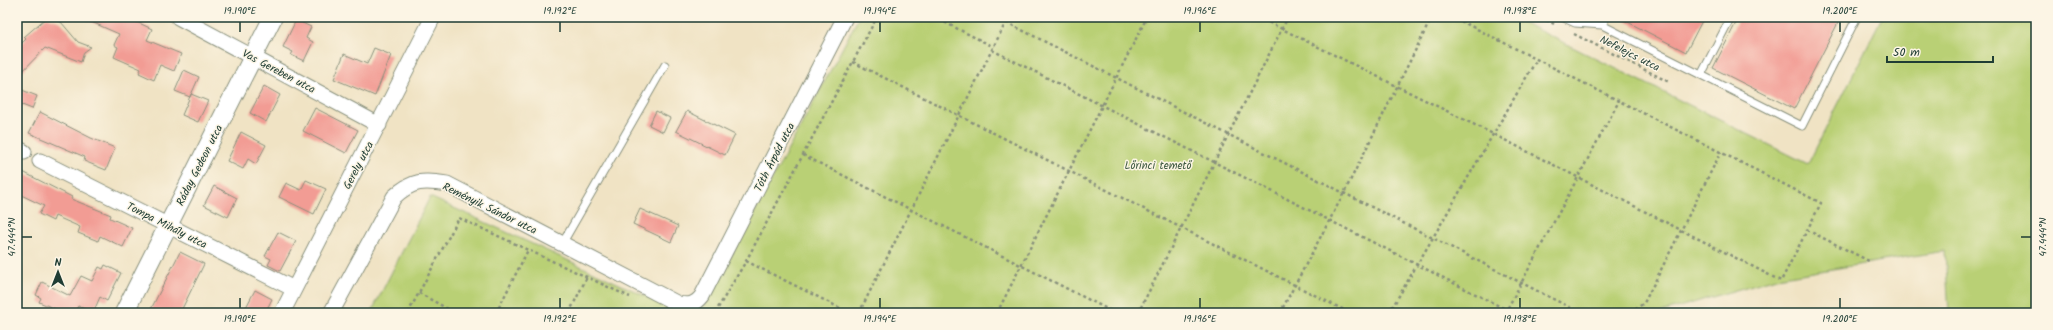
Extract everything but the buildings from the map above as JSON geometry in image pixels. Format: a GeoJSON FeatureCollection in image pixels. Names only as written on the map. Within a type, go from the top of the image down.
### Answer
{"type":"FeatureCollection","features":[{"type":"Feature","properties":{"kind":"street","name":"Vas Gereben utca"},"geometry":{"type":"LineString","coordinates":[[178,17],[379,125]]}},
{"type":"Feature","properties":{"kind":"street","name":"Ráday Gedeon utca"},"geometry":{"type":"LineString","coordinates":[[124,313],[273,17]]}},
{"type":"Feature","properties":{"kind":"street","name":"Gerely utca"},"geometry":{"type":"LineString","coordinates":[[282,313],[433,17]]}},
{"type":"Feature","properties":{"kind":"street","name":"Tóth Árpád utca"},"geometry":{"type":"LineString","coordinates":[[702,296],[845,17]]}},
{"type":"Feature","properties":{"kind":"street","name":"Tompa Mihály utca"},"geometry":{"type":"LineString","coordinates":[[40,161],[294,289]]}},
{"type":"Feature","properties":{"kind":"street","name":"Reményik Sándor utca"},"geometry":{"type":"LineString","coordinates":[[331,313],[394,197],[404,188],[424,181],[448,184],[678,304],[690,306],[698,302],[702,296]]}},
{"type":"Feature","properties":{"kind":"lane"},"geometry":{"type":"LineString","coordinates":[[1562,17],[1575,23],[1602,25],[1802,126],[1857,17]]}},
{"type":"Feature","properties":{"kind":"lane"},"geometry":{"type":"LineString","coordinates":[[1602,25],[1606,17]]}},
{"type":"Feature","properties":{"kind":"lane"},"geometry":{"type":"LineString","coordinates":[[1701,75],[1731,17]]}},
{"type":"Feature","properties":{"kind":"lane"},"geometry":{"type":"LineString","coordinates":[[562,244],[665,65]]}},
{"type":"Feature","properties":{"kind":"path"},"geometry":{"type":"LineString","coordinates":[[715,313],[746,261],[877,17]]}},
{"type":"Feature","properties":{"kind":"path"},"geometry":{"type":"LineString","coordinates":[[934,17],[1102,106],[1417,264],[1506,311],[1513,313]]}},
{"type":"Feature","properties":{"kind":"path"},"geometry":{"type":"LineString","coordinates":[[859,313],[1009,17]]}},
{"type":"Feature","properties":{"kind":"path"},"geometry":{"type":"LineString","coordinates":[[997,313],[1148,17]]}},
{"type":"Feature","properties":{"kind":"path"},"geometry":{"type":"LineString","coordinates":[[1258,17],[1493,134],[1781,281],[1821,203],[1453,17]]}},
{"type":"Feature","properties":{"kind":"path"},"geometry":{"type":"LineString","coordinates":[[1138,313],[1288,17]]}},
{"type":"Feature","properties":{"kind":"path"},"geometry":{"type":"LineString","coordinates":[[1280,313],[1330,221],[1432,17]]}},
{"type":"Feature","properties":{"kind":"path"},"geometry":{"type":"LineString","coordinates":[[1541,17],[1555,24]]}},
{"type":"Feature","properties":{"kind":"path"},"geometry":{"type":"LineString","coordinates":[[1006,22],[1581,313]]}},
{"type":"Feature","properties":{"kind":"path","name":"Nefelejcs utca"},"geometry":{"type":"LineString","coordinates":[[1569,31],[1668,82]]}},
{"type":"Feature","properties":{"kind":"path"},"geometry":{"type":"LineString","coordinates":[[1389,313],[1537,60]]}},
{"type":"Feature","properties":{"kind":"path"},"geometry":{"type":"LineString","coordinates":[[854,62],[1350,313]]}},
{"type":"Feature","properties":{"kind":"path"},"geometry":{"type":"LineString","coordinates":[[1506,311],[1619,101]]}},
{"type":"Feature","properties":{"kind":"path"},"geometry":{"type":"LineString","coordinates":[[1630,313],[1644,303],[1721,152]]}},
{"type":"Feature","properties":{"kind":"path"},"geometry":{"type":"LineString","coordinates":[[803,155],[1115,313]]}},
{"type":"Feature","properties":{"kind":"path"},"geometry":{"type":"LineString","coordinates":[[408,313],[459,218],[635,299]]}},
{"type":"Feature","properties":{"kind":"path"},"geometry":{"type":"LineString","coordinates":[[1807,230],[1871,262]]}},
{"type":"Feature","properties":{"kind":"path"},"geometry":{"type":"LineString","coordinates":[[496,313],[528,250]]}},
{"type":"Feature","properties":{"kind":"path"},"geometry":{"type":"LineString","coordinates":[[746,261],[850,313]]}},
{"type":"Feature","properties":{"kind":"path"},"geometry":{"type":"LineString","coordinates":[[569,313],[587,277]]}},
{"type":"Feature","properties":{"kind":"path"},"geometry":{"type":"LineString","coordinates":[[419,293],[455,313]]}},
{"type":"Feature","properties":{"kind":"green space","name":"Lőrinci temető"},"geometry":{"type":"Polygon","coordinates":[[[859,17],[1512,17],[1808,164],[1882,17],[2036,17],[2036,313],[1949,313],[1945,251],[1776,278],[1659,313],[371,313],[430,197],[676,310],[693,312],[705,305],[859,17]]]}}]}
